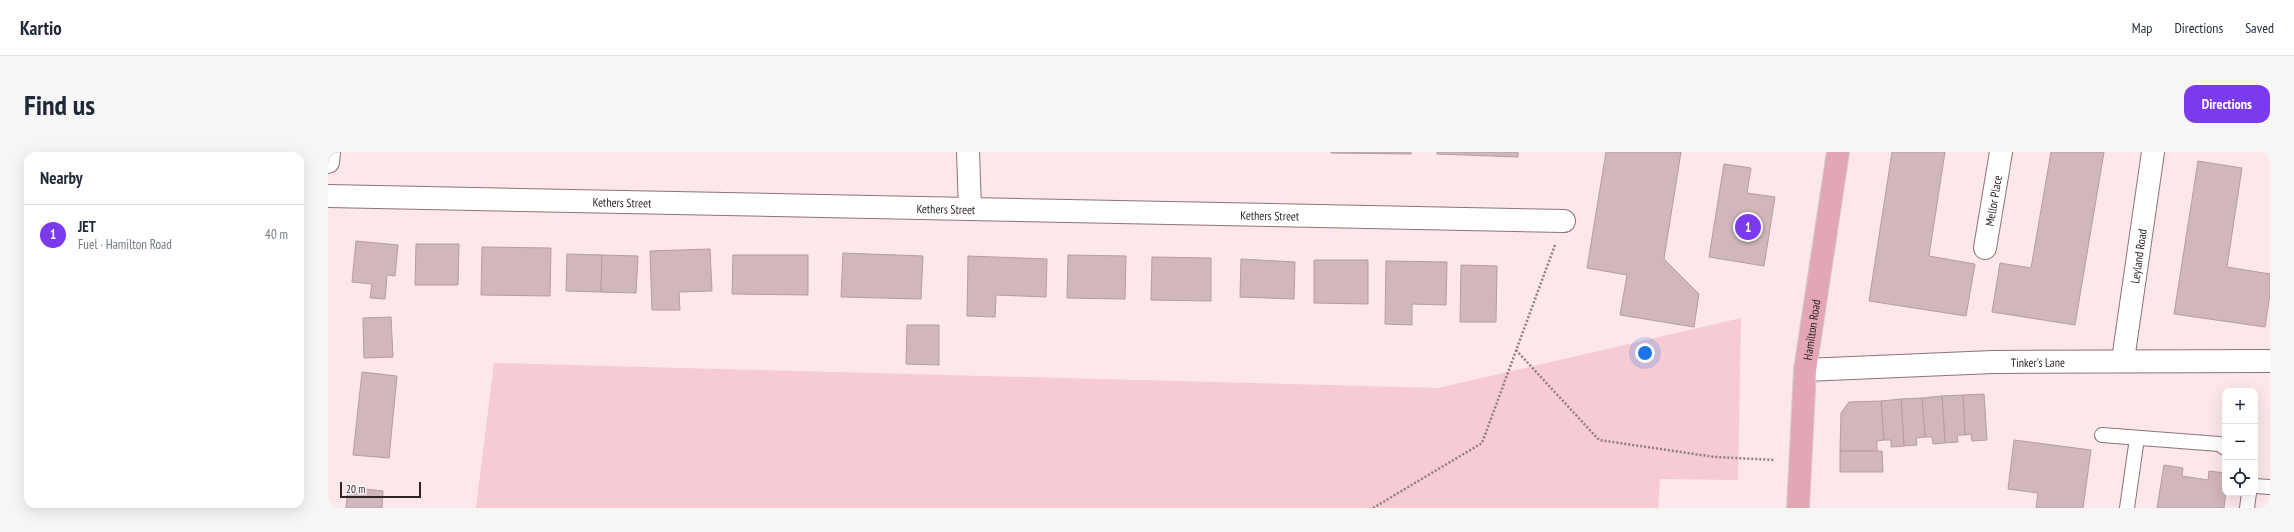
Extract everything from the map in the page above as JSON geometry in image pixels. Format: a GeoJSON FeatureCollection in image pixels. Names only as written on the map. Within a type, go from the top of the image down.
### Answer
{"type":"FeatureCollection","features":[{"type":"Feature","properties":{"kind":"main road","name":"Hamilton Road"},"geometry":{"type":"LineString","coordinates":[[1798,508],[1805,370],[1838,152]]}},
{"type":"Feature","properties":{"kind":"street"},"geometry":{"type":"LineString","coordinates":[[328,162],[329,152]]}},
{"type":"Feature","properties":{"kind":"street"},"geometry":{"type":"LineString","coordinates":[[968,152],[970,209]]}},
{"type":"Feature","properties":{"kind":"street","name":"Mellor Place"},"geometry":{"type":"LineString","coordinates":[[1985,248],[2001,152]]}},
{"type":"Feature","properties":{"kind":"street","name":"Leyland Road"},"geometry":{"type":"LineString","coordinates":[[2123,360],[2153,152]]}},
{"type":"Feature","properties":{"kind":"street","name":"Kethers Street"},"geometry":{"type":"LineString","coordinates":[[328,196],[1564,221]]}},
{"type":"Feature","properties":{"kind":"street","name":"Tinker's Lane"},"geometry":{"type":"LineString","coordinates":[[1805,370],[1993,362],[2123,360],[2200,362],[2270,361]]}},
{"type":"Feature","properties":{"kind":"lane"},"geometry":{"type":"LineString","coordinates":[[2102,434],[2219,444],[2222,446]]}},
{"type":"Feature","properties":{"kind":"lane"},"geometry":{"type":"LineString","coordinates":[[2127,508],[2137,438]]}},
{"type":"Feature","properties":{"kind":"lane"},"geometry":{"type":"LineString","coordinates":[[2258,486],[2270,487]]}},
{"type":"Feature","properties":{"kind":"lane"},"geometry":{"type":"LineString","coordinates":[[2247,508],[2249,496]]}},
{"type":"Feature","properties":{"kind":"path"},"geometry":{"type":"LineString","coordinates":[[1373,508],[1482,443],[1564,221]]}},
{"type":"Feature","properties":{"kind":"path"},"geometry":{"type":"LineString","coordinates":[[1516,350],[1599,440],[1715,457],[1800,461]]}},
{"type":"Feature","properties":{"kind":"shaded area"},"geometry":{"type":"Polygon","coordinates":[[[1741,318],[1738,480],[1660,479],[1658,508],[476,508],[494,363],[1438,388],[1741,318]]]}},
{"type":"Feature","properties":{"kind":"building"},"geometry":{"type":"Polygon","coordinates":[[[1411,152],[1411,154],[1331,153],[1411,152]]]}},
{"type":"Feature","properties":{"kind":"building"},"geometry":{"type":"Polygon","coordinates":[[[1437,152],[1518,152],[1518,157],[1437,154],[1437,152]]]}},
{"type":"Feature","properties":{"kind":"building"},"geometry":{"type":"Polygon","coordinates":[[[1606,152],[1681,152],[1664,259],[1699,294],[1694,327],[1620,315],[1627,275],[1587,268],[1606,152]]]}},
{"type":"Feature","properties":{"kind":"building"},"geometry":{"type":"Polygon","coordinates":[[[1892,152],[1945,152],[1929,256],[1975,264],[1966,316],[1869,301],[1892,152]]]}},
{"type":"Feature","properties":{"kind":"building"},"geometry":{"type":"Polygon","coordinates":[[[2051,152],[2104,152],[2075,325],[1992,312],[2000,263],[2031,268],[2051,152]]]}},
{"type":"Feature","properties":{"kind":"building"},"geometry":{"type":"Polygon","coordinates":[[[2198,161],[2242,168],[2227,267],[2270,274],[2270,294],[2265,327],[2174,314],[2198,161]]]}},
{"type":"Feature","properties":{"kind":"building"},"geometry":{"type":"Polygon","coordinates":[[[1724,164],[1751,168],[1747,193],[1775,197],[1764,266],[1709,257],[1724,164]]]}},
{"type":"Feature","properties":{"kind":"building"},"geometry":{"type":"Polygon","coordinates":[[[356,241],[398,245],[395,276],[387,275],[385,299],[370,298],[372,284],[352,282],[356,241]]]}},
{"type":"Feature","properties":{"kind":"building"},"geometry":{"type":"Polygon","coordinates":[[[416,244],[459,244],[458,285],[415,285],[416,244]]]}},
{"type":"Feature","properties":{"kind":"building"},"geometry":{"type":"Polygon","coordinates":[[[482,247],[551,248],[550,296],[481,295],[482,247]]]}},
{"type":"Feature","properties":{"kind":"building"},"geometry":{"type":"Polygon","coordinates":[[[710,249],[712,291],[679,292],[680,310],[652,310],[650,251],[710,249]]]}},
{"type":"Feature","properties":{"kind":"building"},"geometry":{"type":"Polygon","coordinates":[[[843,253],[923,256],[921,299],[841,297],[843,253]]]}},
{"type":"Feature","properties":{"kind":"building"},"geometry":{"type":"Polygon","coordinates":[[[567,254],[602,255],[601,292],[566,291],[567,254]]]}},
{"type":"Feature","properties":{"kind":"building"},"geometry":{"type":"Polygon","coordinates":[[[602,255],[638,256],[636,293],[601,292],[602,255]]]}},
{"type":"Feature","properties":{"kind":"building"},"geometry":{"type":"Polygon","coordinates":[[[733,255],[808,255],[808,295],[732,294],[733,255]]]}},
{"type":"Feature","properties":{"kind":"building"},"geometry":{"type":"Polygon","coordinates":[[[1068,255],[1126,256],[1125,299],[1067,298],[1068,255]]]}},
{"type":"Feature","properties":{"kind":"building"},"geometry":{"type":"Polygon","coordinates":[[[968,256],[1047,259],[1046,297],[996,295],[995,317],[967,316],[968,256]]]}},
{"type":"Feature","properties":{"kind":"building"},"geometry":{"type":"Polygon","coordinates":[[[1152,257],[1211,258],[1211,301],[1151,300],[1152,257]]]}},
{"type":"Feature","properties":{"kind":"building"},"geometry":{"type":"Polygon","coordinates":[[[1241,259],[1295,262],[1294,299],[1240,297],[1241,259]]]}},
{"type":"Feature","properties":{"kind":"building"},"geometry":{"type":"Polygon","coordinates":[[[1314,260],[1368,260],[1368,304],[1314,303],[1314,260]]]}},
{"type":"Feature","properties":{"kind":"building"},"geometry":{"type":"Polygon","coordinates":[[[1386,261],[1447,262],[1446,305],[1412,304],[1412,325],[1385,324],[1386,261]]]}},
{"type":"Feature","properties":{"kind":"building"},"geometry":{"type":"Polygon","coordinates":[[[1461,265],[1497,266],[1496,322],[1460,322],[1461,265]]]}},
{"type":"Feature","properties":{"kind":"building"},"geometry":{"type":"Polygon","coordinates":[[[391,317],[393,357],[364,358],[363,318],[391,317]]]}},
{"type":"Feature","properties":{"kind":"building"},"geometry":{"type":"Polygon","coordinates":[[[907,325],[939,325],[939,365],[906,364],[907,325]]]}},
{"type":"Feature","properties":{"kind":"building"},"geometry":{"type":"Polygon","coordinates":[[[362,372],[397,376],[389,458],[353,455],[362,372]]]}},
{"type":"Feature","properties":{"kind":"building"},"geometry":{"type":"Polygon","coordinates":[[[1984,394],[1987,440],[1972,441],[1971,434],[1965,435],[1963,395],[1984,394]]]}},
{"type":"Feature","properties":{"kind":"building"},"geometry":{"type":"Polygon","coordinates":[[[1963,395],[1965,435],[1957,435],[1958,442],[1945,443],[1942,396],[1963,395]]]}},
{"type":"Feature","properties":{"kind":"building"},"geometry":{"type":"Polygon","coordinates":[[[1942,396],[1945,443],[1933,444],[1932,437],[1925,437],[1922,398],[1942,396]]]}},
{"type":"Feature","properties":{"kind":"building"},"geometry":{"type":"Polygon","coordinates":[[[1922,398],[1925,437],[1916,438],[1917,445],[1904,446],[1901,399],[1922,398]]]}},
{"type":"Feature","properties":{"kind":"building"},"geometry":{"type":"Polygon","coordinates":[[[1901,399],[1904,446],[1891,447],[1891,440],[1884,440],[1881,401],[1901,399]]]}},
{"type":"Feature","properties":{"kind":"building"},"geometry":{"type":"Polygon","coordinates":[[[1881,401],[1884,440],[1877,441],[1877,451],[1840,451],[1841,413],[1849,402],[1881,401]]]}},
{"type":"Feature","properties":{"kind":"building"},"geometry":{"type":"Polygon","coordinates":[[[2014,440],[2091,450],[2083,508],[2036,508],[2038,493],[2008,489],[2014,440]]]}},
{"type":"Feature","properties":{"kind":"building"},"geometry":{"type":"Polygon","coordinates":[[[1840,451],[1882,451],[1883,472],[1840,472],[1840,451]]]}},
{"type":"Feature","properties":{"kind":"building"},"geometry":{"type":"Polygon","coordinates":[[[2164,465],[2183,468],[2182,476],[2208,480],[2209,471],[2222,473],[2222,496],[2226,496],[2224,508],[2157,508],[2164,465]]]}},
{"type":"Feature","properties":{"kind":"building"},"geometry":{"type":"Polygon","coordinates":[[[348,487],[383,491],[382,508],[346,508],[348,487]]]}},
{"type":"Feature","properties":{"kind":"place","name":"JET"},"geometry":{"type":"Point","coordinates":[1748,227]}}]}
